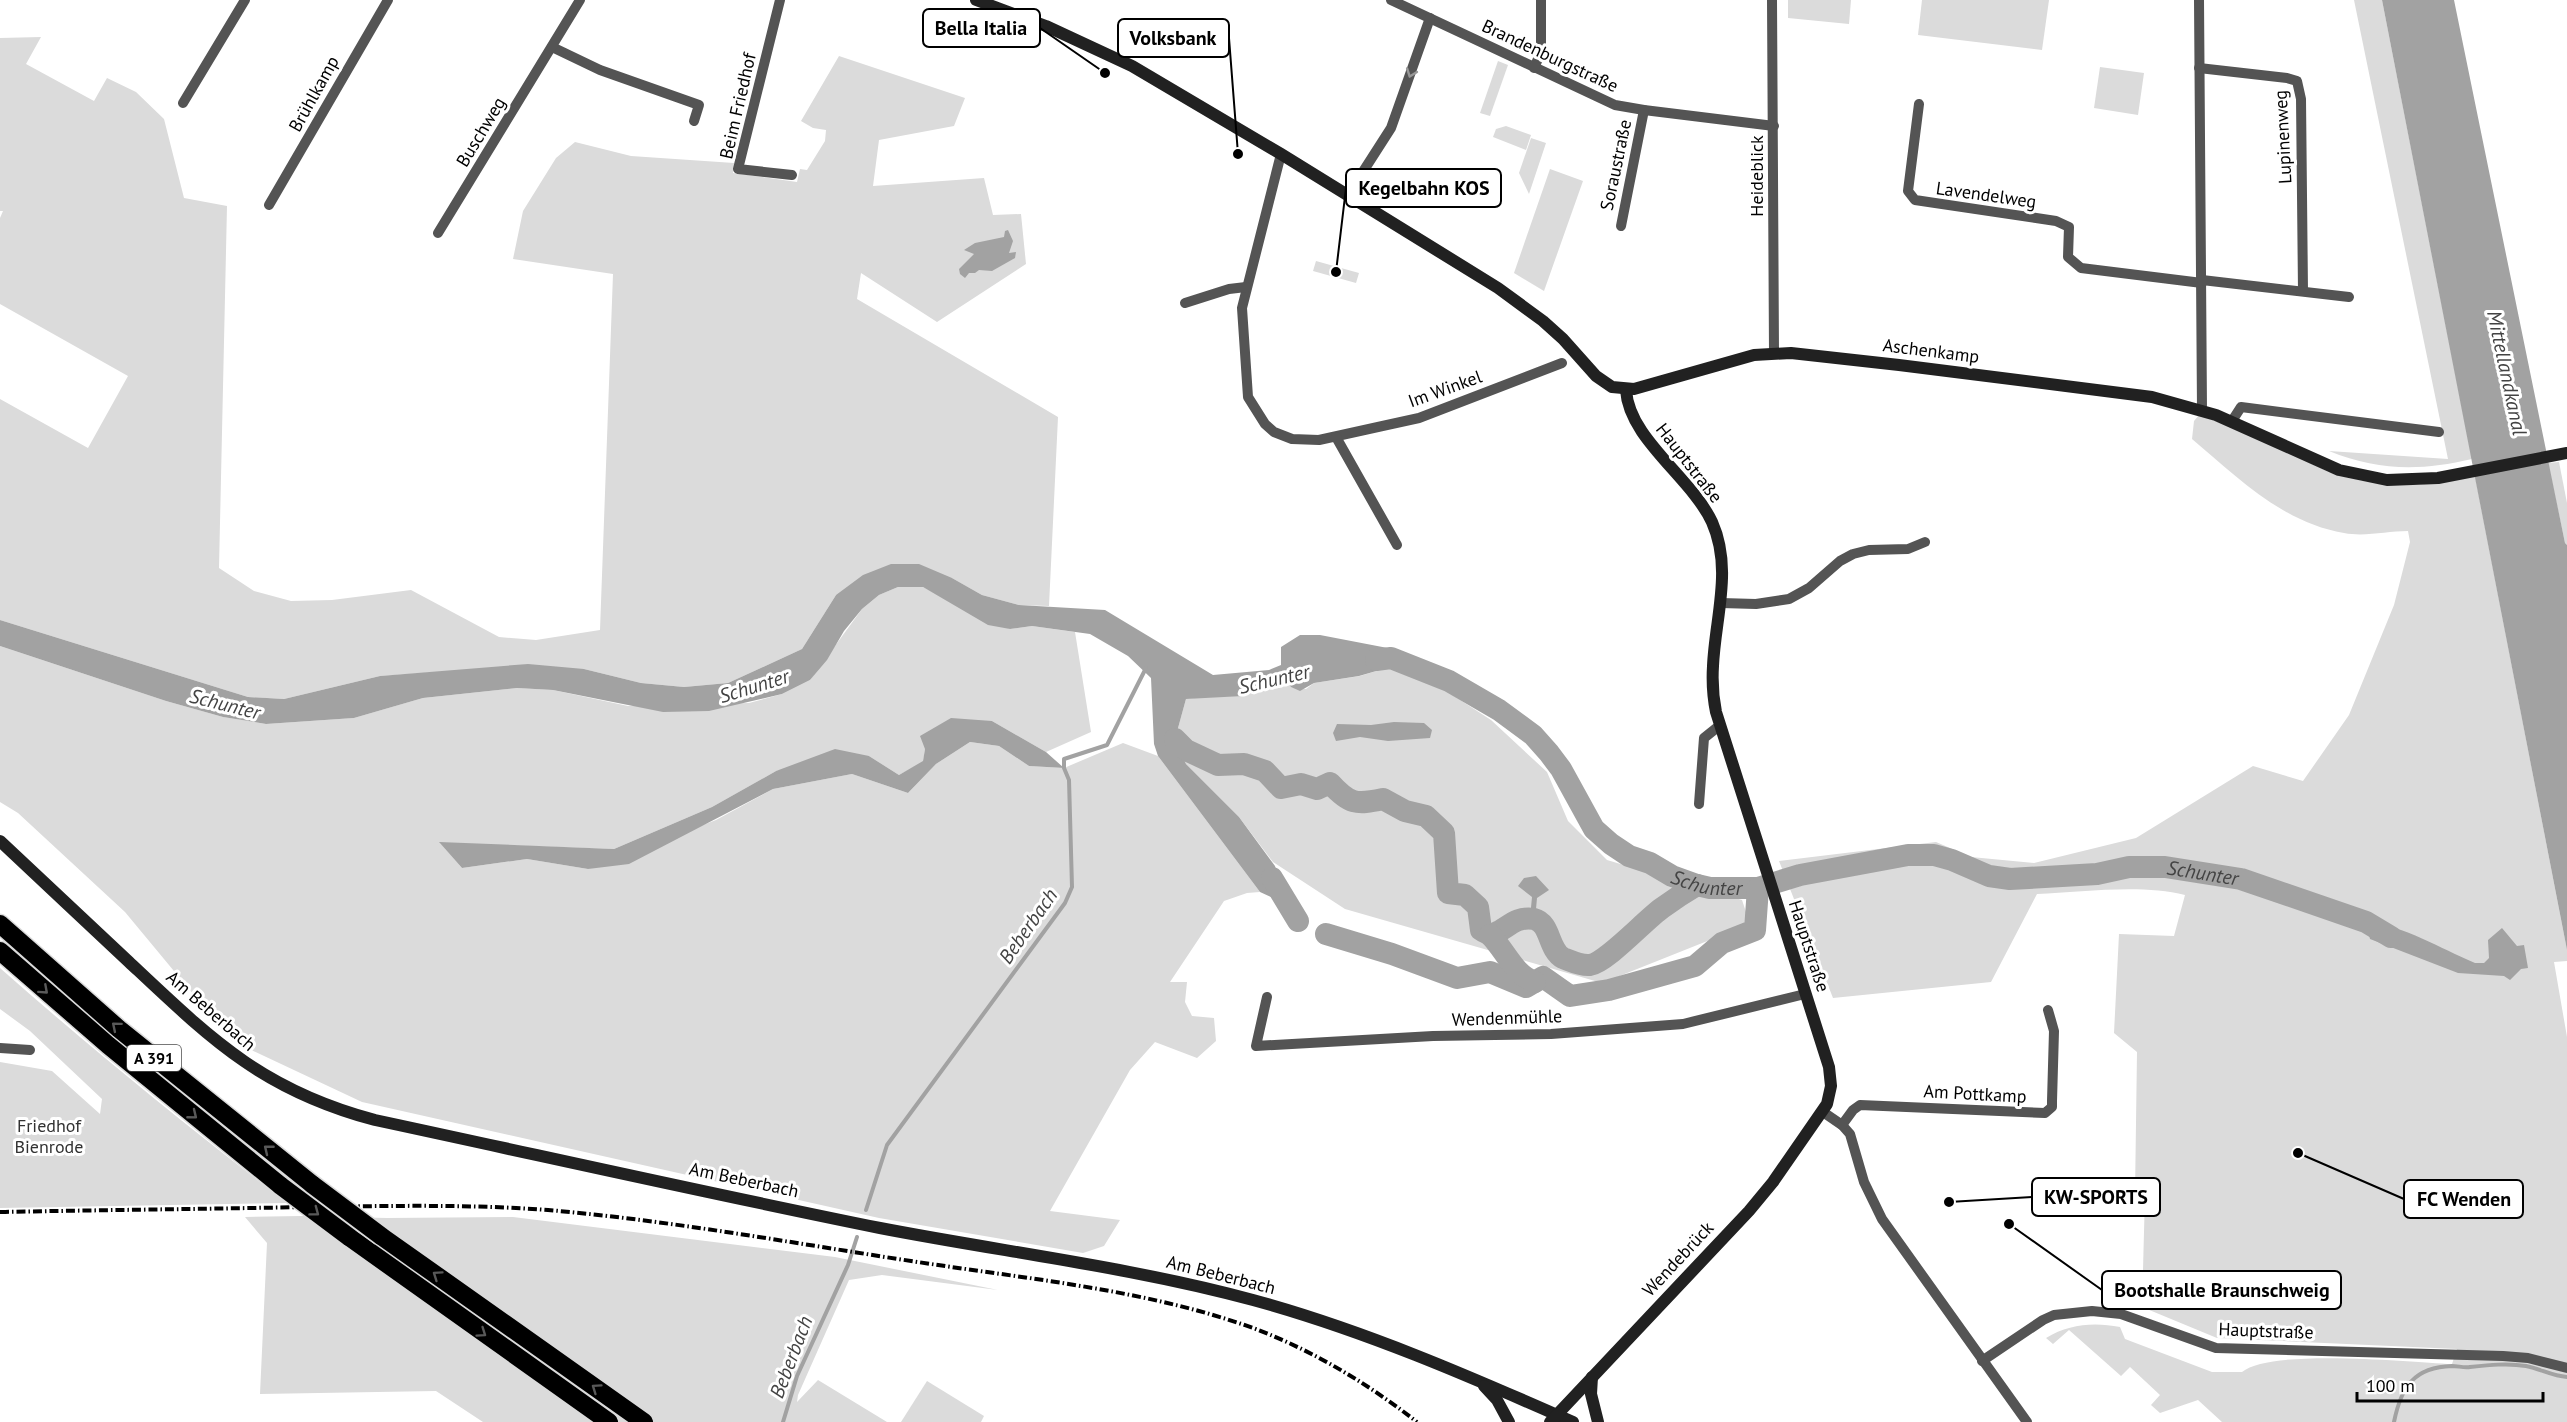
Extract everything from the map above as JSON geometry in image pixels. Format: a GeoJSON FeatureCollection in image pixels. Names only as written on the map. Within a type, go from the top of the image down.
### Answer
{"type":"FeatureCollection","features":[{"type":"Feature","properties":{"kind":"highway","name":"A 391"},"geometry":{"type":"LineString","coordinates":[[0,924],[119,1029],[313,1185],[381,1236],[644,1422]]}},
{"type":"Feature","properties":{"kind":"highway","name":"A 391"},"geometry":{"type":"LineString","coordinates":[[0,951],[117,1053],[280,1186],[609,1422]]}},
{"type":"Feature","properties":{"kind":"main road"},"geometry":{"type":"LineString","coordinates":[[976,0],[1046,26],[1132,66],[1281,154],[1506,293],[1563,339],[1601,380],[1612,387],[1626,390]]}},
{"type":"Feature","properties":{"kind":"main road","name":"Aschenkamp"},"geometry":{"type":"LineString","coordinates":[[1626,390],[1645,387],[1754,355],[1774,352],[1868,361],[2152,398],[2202,410],[2232,421],[2325,465],[2353,474],[2404,481],[2438,478],[2564,453]]}},
{"type":"Feature","properties":{"kind":"main road","name":"Hauptstraße"},"geometry":{"type":"LineString","coordinates":[[1626,390],[1629,410],[1638,428],[1696,496],[1712,523],[1722,562],[1721,603],[1713,666],[1713,698],[1719,726],[1831,1076],[1830,1095],[1823,1112]]}},
{"type":"Feature","properties":{"kind":"main road","name":"Am Beberbach"},"geometry":{"type":"LineString","coordinates":[[0,841],[225,1050],[268,1078],[332,1107],[384,1122],[868,1225],[1105,1267],[1208,1288],[1338,1326],[1479,1382],[1553,1418],[1573,1422]]}},
{"type":"Feature","properties":{"kind":"main road","name":"Wendebrück"},"geometry":{"type":"LineString","coordinates":[[1553,1418],[1749,1211],[1823,1112]]}},
{"type":"Feature","properties":{"kind":"main road"},"geometry":{"type":"LineString","coordinates":[[1592,1377],[1590,1394],[1598,1422]]}},
{"type":"Feature","properties":{"kind":"main road"},"geometry":{"type":"LineString","coordinates":[[1479,1382],[1497,1400],[1509,1422]]}},
{"type":"Feature","properties":{"kind":"street"},"geometry":{"type":"LineString","coordinates":[[183,103],[245,0]]}},
{"type":"Feature","properties":{"kind":"street","name":"Brühlkamp"},"geometry":{"type":"LineString","coordinates":[[269,205],[388,0]]}},
{"type":"Feature","properties":{"kind":"street","name":"Buschweg"},"geometry":{"type":"LineString","coordinates":[[438,233],[580,0]]}},
{"type":"Feature","properties":{"kind":"street","name":"Beim Friedhof"},"geometry":{"type":"LineString","coordinates":[[780,0],[738,169],[792,175]]}},
{"type":"Feature","properties":{"kind":"street"},"geometry":{"type":"LineString","coordinates":[[1534,68],[1541,52],[1541,0]]}},
{"type":"Feature","properties":{"kind":"street","name":"Heideblick"},"geometry":{"type":"LineString","coordinates":[[1772,0],[1774,352]]}},
{"type":"Feature","properties":{"kind":"street"},"geometry":{"type":"LineString","coordinates":[[2199,0],[2202,410]]}},
{"type":"Feature","properties":{"kind":"street","name":"Brandenburgstraße"},"geometry":{"type":"LineString","coordinates":[[1395,1],[1615,105],[1774,126]]}},
{"type":"Feature","properties":{"kind":"street"},"geometry":{"type":"LineString","coordinates":[[1348,195],[1390,128],[1431,18]]}},
{"type":"Feature","properties":{"kind":"street"},"geometry":{"type":"LineString","coordinates":[[552,47],[600,70],[699,105],[694,121]]}},
{"type":"Feature","properties":{"kind":"street","name":"Lupinenweg"},"geometry":{"type":"LineString","coordinates":[[2199,68],[2297,81],[2301,99],[2303,291]]}},
{"type":"Feature","properties":{"kind":"street","name":"Lavendelweg"},"geometry":{"type":"LineString","coordinates":[[1919,104],[1909,183],[1910,197],[1921,203],[2056,221],[2068,227],[2068,257],[2081,268],[2202,281]]}},
{"type":"Feature","properties":{"kind":"street","name":"Soraustraße"},"geometry":{"type":"LineString","coordinates":[[1621,226],[1644,110]]}},
{"type":"Feature","properties":{"kind":"street","name":"Im Winkel"},"geometry":{"type":"LineString","coordinates":[[1281,154],[1242,308],[1248,397],[1256,411],[1274,432],[1292,439],[1319,440],[1419,418],[1562,363]]}},
{"type":"Feature","properties":{"kind":"street"},"geometry":{"type":"LineString","coordinates":[[2202,281],[2349,297]]}},
{"type":"Feature","properties":{"kind":"street"},"geometry":{"type":"LineString","coordinates":[[1185,303],[1229,289],[1246,287]]}},
{"type":"Feature","properties":{"kind":"street"},"geometry":{"type":"LineString","coordinates":[[2232,421],[2241,407],[2439,432]]}},
{"type":"Feature","properties":{"kind":"street"},"geometry":{"type":"LineString","coordinates":[[1336,437],[1397,544]]}},
{"type":"Feature","properties":{"kind":"street"},"geometry":{"type":"LineString","coordinates":[[1721,603],[1755,604],[1789,599],[1809,588],[1840,561],[1853,554],[1869,550],[1908,549],[1924,542]]}},
{"type":"Feature","properties":{"kind":"street"},"geometry":{"type":"LineString","coordinates":[[1698,804],[1704,738],[1719,726]]}},
{"type":"Feature","properties":{"kind":"street","name":"Wendenmühle"},"geometry":{"type":"LineString","coordinates":[[1267,997],[1256,1046],[1433,1036],[1551,1034],[1683,1024],[1805,994]]}},
{"type":"Feature","properties":{"kind":"street","name":"Am Pottkamp"},"geometry":{"type":"LineString","coordinates":[[1842,1125],[1853,1110],[1860,1105],[2045,1113],[2052,1107],[2054,1031],[2048,1010]]}},
{"type":"Feature","properties":{"kind":"street"},"geometry":{"type":"LineString","coordinates":[[0,1048],[30,1050]]}},
{"type":"Feature","properties":{"kind":"street"},"geometry":{"type":"LineString","coordinates":[[1823,1112],[1842,1125],[1850,1134],[1864,1182],[1882,1219],[2028,1422]]}},
{"type":"Feature","properties":{"kind":"street","name":"Hauptstraße"},"geometry":{"type":"LineString","coordinates":[[1982,1361],[2043,1320],[2054,1315],[2092,1311],[2121,1314],[2216,1348],[2503,1356],[2528,1358],[2567,1368]]}},
{"type":"Feature","properties":{"kind":"green space"},"geometry":{"type":"Polygon","coordinates":[[[1788,0],[1851,0],[1849,24],[1788,18],[1788,0]]]}},
{"type":"Feature","properties":{"kind":"green space"},"geometry":{"type":"Polygon","coordinates":[[[1922,0],[2049,0],[2042,50],[1918,35],[1922,0]]]}},
{"type":"Feature","properties":{"kind":"green space"},"geometry":{"type":"Polygon","coordinates":[[[2354,0],[2382,0],[2472,459],[2435,466],[2400,467],[2347,458],[2329,451],[2448,459],[2354,0]]]}},
{"type":"Feature","properties":{"kind":"green space"},"geometry":{"type":"Polygon","coordinates":[[[41,37],[26,64],[94,101],[107,78],[136,92],[164,119],[184,198],[227,206],[219,568],[254,591],[291,601],[332,600],[411,590],[499,637],[536,640],[600,630],[613,274],[513,259],[523,211],[556,158],[575,142],[631,156],[734,163],[733,173],[797,182],[800,169],[807,170],[825,141],[826,130],[813,128],[801,121],[839,56],[965,98],[954,126],[879,140],[873,186],[984,178],[993,215],[1021,214],[1026,264],[937,322],[861,273],[857,299],[1058,417],[1049,606],[1019,605],[982,595],[952,578],[836,595],[802,649],[728,683],[684,687],[641,683],[584,669],[453,671],[380,676],[284,699],[248,697],[0,620],[0,399],[88,448],[128,376],[0,304],[0,218],[3,211],[0,211],[0,38],[41,37]]]}},
{"type":"Feature","properties":{"kind":"green space"},"geometry":{"type":"Polygon","coordinates":[[[1498,61],[1508,65],[1490,116],[1480,113],[1498,61]]]}},
{"type":"Feature","properties":{"kind":"green space"},"geometry":{"type":"Polygon","coordinates":[[[2100,67],[2144,73],[2138,115],[2094,108],[2100,67]]]}},
{"type":"Feature","properties":{"kind":"green space"},"geometry":{"type":"Polygon","coordinates":[[[1506,126],[1531,135],[1526,150],[1493,137],[1496,129],[1506,126]]]}},
{"type":"Feature","properties":{"kind":"green space"},"geometry":{"type":"Polygon","coordinates":[[[1531,138],[1546,143],[1529,194],[1519,173],[1531,138]]]}},
{"type":"Feature","properties":{"kind":"green space"},"geometry":{"type":"Polygon","coordinates":[[[1550,169],[1583,181],[1544,291],[1514,273],[1550,169]]]}},
{"type":"Feature","properties":{"kind":"green space"},"geometry":{"type":"Polygon","coordinates":[[[1316,261],[1359,273],[1356,283],[1313,271],[1316,261]]]}},
{"type":"Feature","properties":{"kind":"green space"},"geometry":{"type":"Polygon","coordinates":[[[2199,415],[2245,432],[2329,472],[2363,481],[2418,485],[2475,476],[2567,950],[2567,961],[2554,962],[2567,1037],[2567,1422],[2222,1422],[2198,1400],[2160,1413],[2151,1405],[2160,1395],[2130,1367],[2121,1376],[2069,1330],[2053,1344],[2046,1338],[2073,1327],[2101,1325],[2120,1327],[2125,1339],[2212,1372],[2242,1372],[2258,1365],[2281,1360],[2310,1358],[2452,1364],[2457,1349],[2217,1338],[2142,1307],[2145,1195],[2135,1194],[2137,1052],[2114,1033],[2119,934],[2174,936],[2185,895],[2131,889],[2037,894],[1991,982],[1833,998],[1779,861],[1936,842],[1971,857],[2034,863],[2136,838],[2253,766],[2303,781],[2349,715],[2394,605],[2410,542],[2408,531],[2344,533],[2322,528],[2281,509],[2244,483],[2192,439],[2194,421],[2199,415]]]}},
{"type":"Feature","properties":{"kind":"green space"},"geometry":{"type":"Polygon","coordinates":[[[2559,462],[2567,503],[2567,545],[2548,463],[2559,462]]]}},
{"type":"Feature","properties":{"kind":"green space"},"geometry":{"type":"Polygon","coordinates":[[[898,587],[923,587],[1010,629],[1032,626],[1075,632],[1091,732],[1046,752],[992,721],[925,749],[923,762],[899,775],[869,756],[776,771],[712,807],[614,849],[440,843],[462,868],[527,859],[588,869],[716,820],[773,789],[852,774],[908,793],[936,764],[970,742],[999,746],[1029,766],[1064,768],[1123,743],[1158,756],[1260,892],[1247,893],[1224,901],[1170,982],[1187,982],[1185,1002],[1192,1016],[1214,1018],[1216,1041],[1197,1058],[1155,1042],[1130,1070],[1050,1211],[1120,1220],[1104,1246],[1083,1253],[879,1218],[362,1102],[232,1041],[125,912],[18,813],[0,802],[0,646],[166,701],[223,717],[266,724],[354,718],[423,698],[517,688],[553,690],[628,706],[749,703],[782,694],[810,680],[862,609],[879,595],[898,587]]]}},
{"type":"Feature","properties":{"kind":"green space"},"geometry":{"type":"Polygon","coordinates":[[[1398,650],[1451,694],[1491,720],[1547,772],[1568,821],[1607,860],[1742,900],[1750,924],[1602,983],[1345,909],[1273,862],[1239,817],[1186,764],[1175,739],[1186,699],[1211,696],[1284,679],[1291,687],[1306,689],[1314,683],[1360,676],[1403,663],[1398,650]]]}},
{"type":"Feature","properties":{"kind":"green space","name":"Friedhof Bienrode"},"geometry":{"type":"Polygon","coordinates":[[[0,968],[142,1088],[287,1203],[0,1208],[0,1062],[52,1071],[100,1114],[102,1099],[30,1031],[0,1009],[0,968]]]}},
{"type":"Feature","properties":{"kind":"green space"},"geometry":{"type":"Polygon","coordinates":[[[245,1217],[513,1217],[835,1257],[998,1290],[882,1275],[849,1280],[798,1395],[797,1402],[818,1380],[887,1422],[483,1422],[436,1391],[260,1394],[267,1243],[245,1217]]]}},
{"type":"Feature","properties":{"kind":"green space"},"geometry":{"type":"Polygon","coordinates":[[[927,1381],[984,1416],[981,1422],[901,1422],[927,1381]]]}},
{"type":"Feature","properties":{"kind":"water","name":"Mittellandkanal"},"geometry":{"type":"Polygon","coordinates":[[[2382,0],[2454,0],[2567,545],[2567,950],[2382,0]]]}},
{"type":"Feature","properties":{"kind":"water"},"geometry":{"type":"Polygon","coordinates":[[[1008,230],[1013,241],[1009,253],[1016,252],[1015,258],[992,271],[979,270],[969,273],[965,278],[960,274],[959,269],[974,254],[964,250],[975,243],[1004,237],[1005,231],[1008,230]]]}},
{"type":"Feature","properties":{"kind":"water"},"geometry":{"type":"Polygon","coordinates":[[[891,564],[919,564],[952,578],[982,595],[1019,605],[1105,610],[1213,675],[1269,670],[1281,665],[1281,647],[1300,635],[1320,635],[1398,650],[1404,663],[1359,676],[1314,683],[1300,691],[1291,687],[1284,679],[1243,696],[1186,699],[1175,739],[1186,764],[1239,817],[1275,866],[1286,904],[1260,892],[1158,756],[1154,744],[1151,678],[1128,656],[1090,634],[1032,626],[1010,629],[988,625],[923,587],[898,587],[879,595],[862,609],[844,631],[827,660],[810,680],[782,694],[709,711],[663,712],[553,690],[517,688],[423,698],[354,718],[266,724],[223,717],[166,701],[0,646],[0,620],[248,697],[284,699],[380,676],[528,664],[584,669],[641,683],[684,687],[728,683],[802,649],[836,595],[863,575],[891,564]]]}},
{"type":"Feature","properties":{"kind":"water"},"geometry":{"type":"Polygon","coordinates":[[[951,718],[992,721],[1046,752],[1064,768],[1029,766],[999,746],[970,742],[936,764],[908,793],[852,774],[773,789],[629,864],[588,869],[527,859],[462,868],[439,842],[614,849],[712,807],[776,771],[835,749],[869,756],[899,775],[923,761],[925,749],[920,736],[951,718]]]}},
{"type":"Feature","properties":{"kind":"water"},"geometry":{"type":"Polygon","coordinates":[[[1394,722],[1424,723],[1432,730],[1430,738],[1388,741],[1360,737],[1336,741],[1333,733],[1337,724],[1371,725],[1394,722]]]}},
{"type":"Feature","properties":{"kind":"water"},"geometry":{"type":"Polygon","coordinates":[[[1536,876],[1549,890],[1537,898],[1535,920],[1530,918],[1532,897],[1518,886],[1524,878],[1536,876]]]}},
{"type":"Feature","properties":{"kind":"water"},"geometry":{"type":"Polygon","coordinates":[[[2366,922],[2409,933],[2475,963],[2484,963],[2489,958],[2488,940],[2502,928],[2517,946],[2524,945],[2528,968],[2521,969],[2510,980],[2504,976],[2458,973],[2370,939],[2366,922]]]}},
{"type":"Feature","properties":{"kind":"waterway","name":"Schunter"},"geometry":{"type":"LineString","coordinates":[[1376,660],[1391,658],[1449,681],[1499,710],[1533,735],[1549,753],[1561,769],[1594,829],[1629,856],[1697,885],[1710,888],[1758,888],[1800,875],[1908,855],[1934,855],[1989,876],[2010,879],[2097,874],[2129,867],[2165,867],[2241,879],[2366,922],[2391,937]]}},
{"type":"Feature","properties":{"kind":"waterway","name":"Beberbach"},"geometry":{"type":"LineString","coordinates":[[866,1210],[887,1145],[1065,903],[1072,887],[1069,780],[1064,768],[1064,759],[1107,745],[1146,668]]}},
{"type":"Feature","properties":{"kind":"waterway"},"geometry":{"type":"LineString","coordinates":[[1175,739],[1186,750],[1218,765],[1244,764],[1265,771],[1281,788],[1301,784],[1317,789],[1330,783],[1348,799],[1359,802],[1383,799],[1405,811],[1426,816],[1444,833],[1448,893],[1465,895],[1478,907],[1481,930],[1494,933],[1517,921],[1525,919],[1540,921],[1558,954],[1580,964],[1590,965],[1606,957],[1662,908],[1697,885]]}},
{"type":"Feature","properties":{"kind":"waterway"},"geometry":{"type":"LineString","coordinates":[[1272,878],[1298,921]]}},
{"type":"Feature","properties":{"kind":"waterway"},"geometry":{"type":"LineString","coordinates":[[1326,934],[1392,954],[1457,978],[1490,972],[1526,987],[1543,977],[1570,996],[1609,990],[1695,966],[1722,943],[1755,930],[1758,888]]}},
{"type":"Feature","properties":{"kind":"waterway"},"geometry":{"type":"LineString","coordinates":[[1490,935],[1515,968],[1535,982]]}},
{"type":"Feature","properties":{"kind":"waterway","name":"Beberbach"},"geometry":{"type":"LineString","coordinates":[[783,1422],[797,1376],[848,1265],[857,1237]]}},
{"type":"Feature","properties":{"kind":"waterway"},"geometry":{"type":"LineString","coordinates":[[2394,1422],[2405,1389],[2411,1381],[2428,1370],[2439,1367],[2519,1365],[2567,1377]]}},
{"type":"Feature","properties":{"kind":"railway"},"geometry":{"type":"LineString","coordinates":[[0,1212],[458,1206],[548,1210],[692,1227],[1093,1288],[1214,1315],[1253,1328],[1318,1357],[1379,1394],[1417,1422]]}},
{"type":"Feature","properties":{"kind":"place","name":"Bella Italia"},"geometry":{"type":"Point","coordinates":[1105,73]}},
{"type":"Feature","properties":{"kind":"place","name":"Volksbank"},"geometry":{"type":"Point","coordinates":[1238,154]}},
{"type":"Feature","properties":{"kind":"place","name":"Kegelbahn KOS"},"geometry":{"type":"Point","coordinates":[1336,272]}},
{"type":"Feature","properties":{"kind":"place","name":"FC Wenden"},"geometry":{"type":"Point","coordinates":[2298,1153]}},
{"type":"Feature","properties":{"kind":"place","name":"KW-SPORTS"},"geometry":{"type":"Point","coordinates":[1949,1202]}},
{"type":"Feature","properties":{"kind":"place","name":"Bootshalle Braunschweig"},"geometry":{"type":"Point","coordinates":[2009,1224]}}]}
